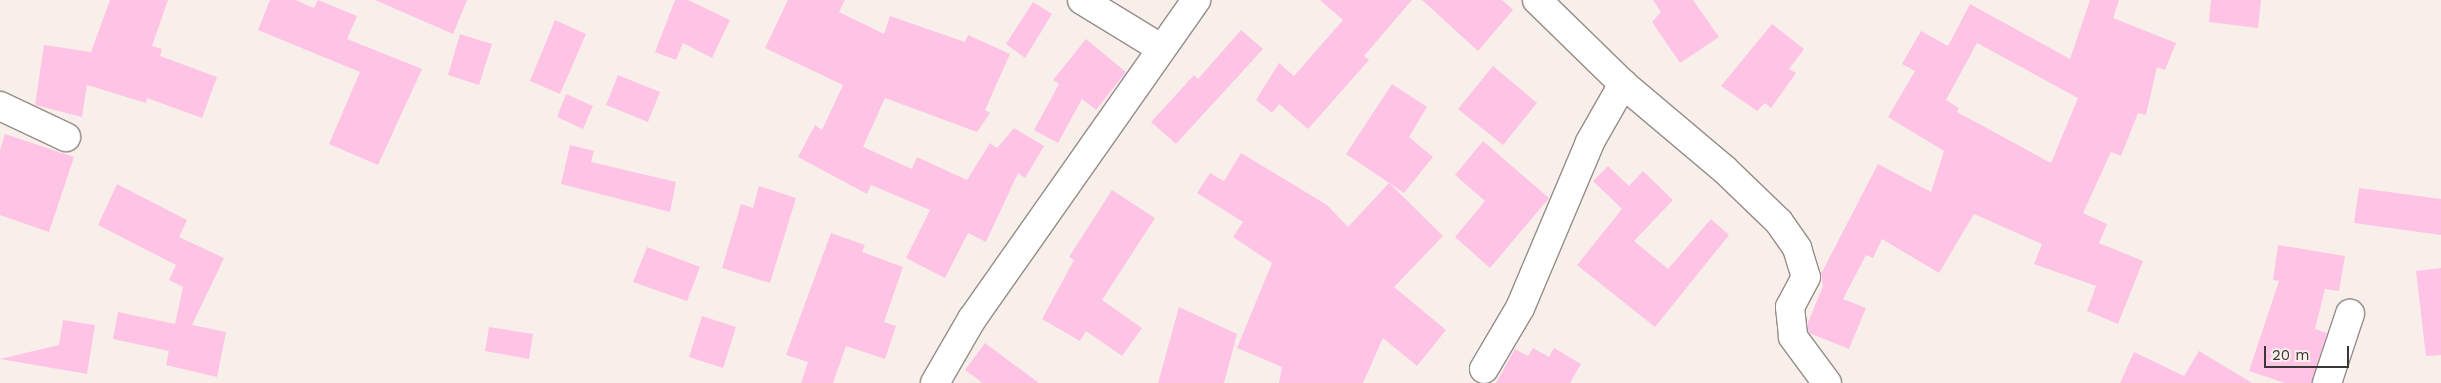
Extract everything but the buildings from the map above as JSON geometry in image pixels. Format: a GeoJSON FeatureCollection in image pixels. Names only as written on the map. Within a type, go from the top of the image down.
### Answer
{"type":"FeatureCollection","features":[{"type":"Feature","properties":{"kind":"street"},"geometry":{"type":"LineString","coordinates":[[1082,0],[1159,47]]}},
{"type":"Feature","properties":{"kind":"street"},"geometry":{"type":"LineString","coordinates":[[935,383],[972,319],[1159,47],[1196,0]]}},
{"type":"Feature","properties":{"kind":"street"},"geometry":{"type":"LineString","coordinates":[[1537,0],[1623,84],[1726,170],[1792,241],[1806,277],[1790,307],[1793,337],[1827,383]]}},
{"type":"Feature","properties":{"kind":"street"},"geometry":{"type":"LineString","coordinates":[[1484,369],[1520,308],[1590,142],[1623,84]]}},
{"type":"Feature","properties":{"kind":"street"},"geometry":{"type":"LineString","coordinates":[[0,106],[66,137]]}},
{"type":"Feature","properties":{"kind":"street"},"geometry":{"type":"LineString","coordinates":[[2327,383],[2350,314]]}}]}
